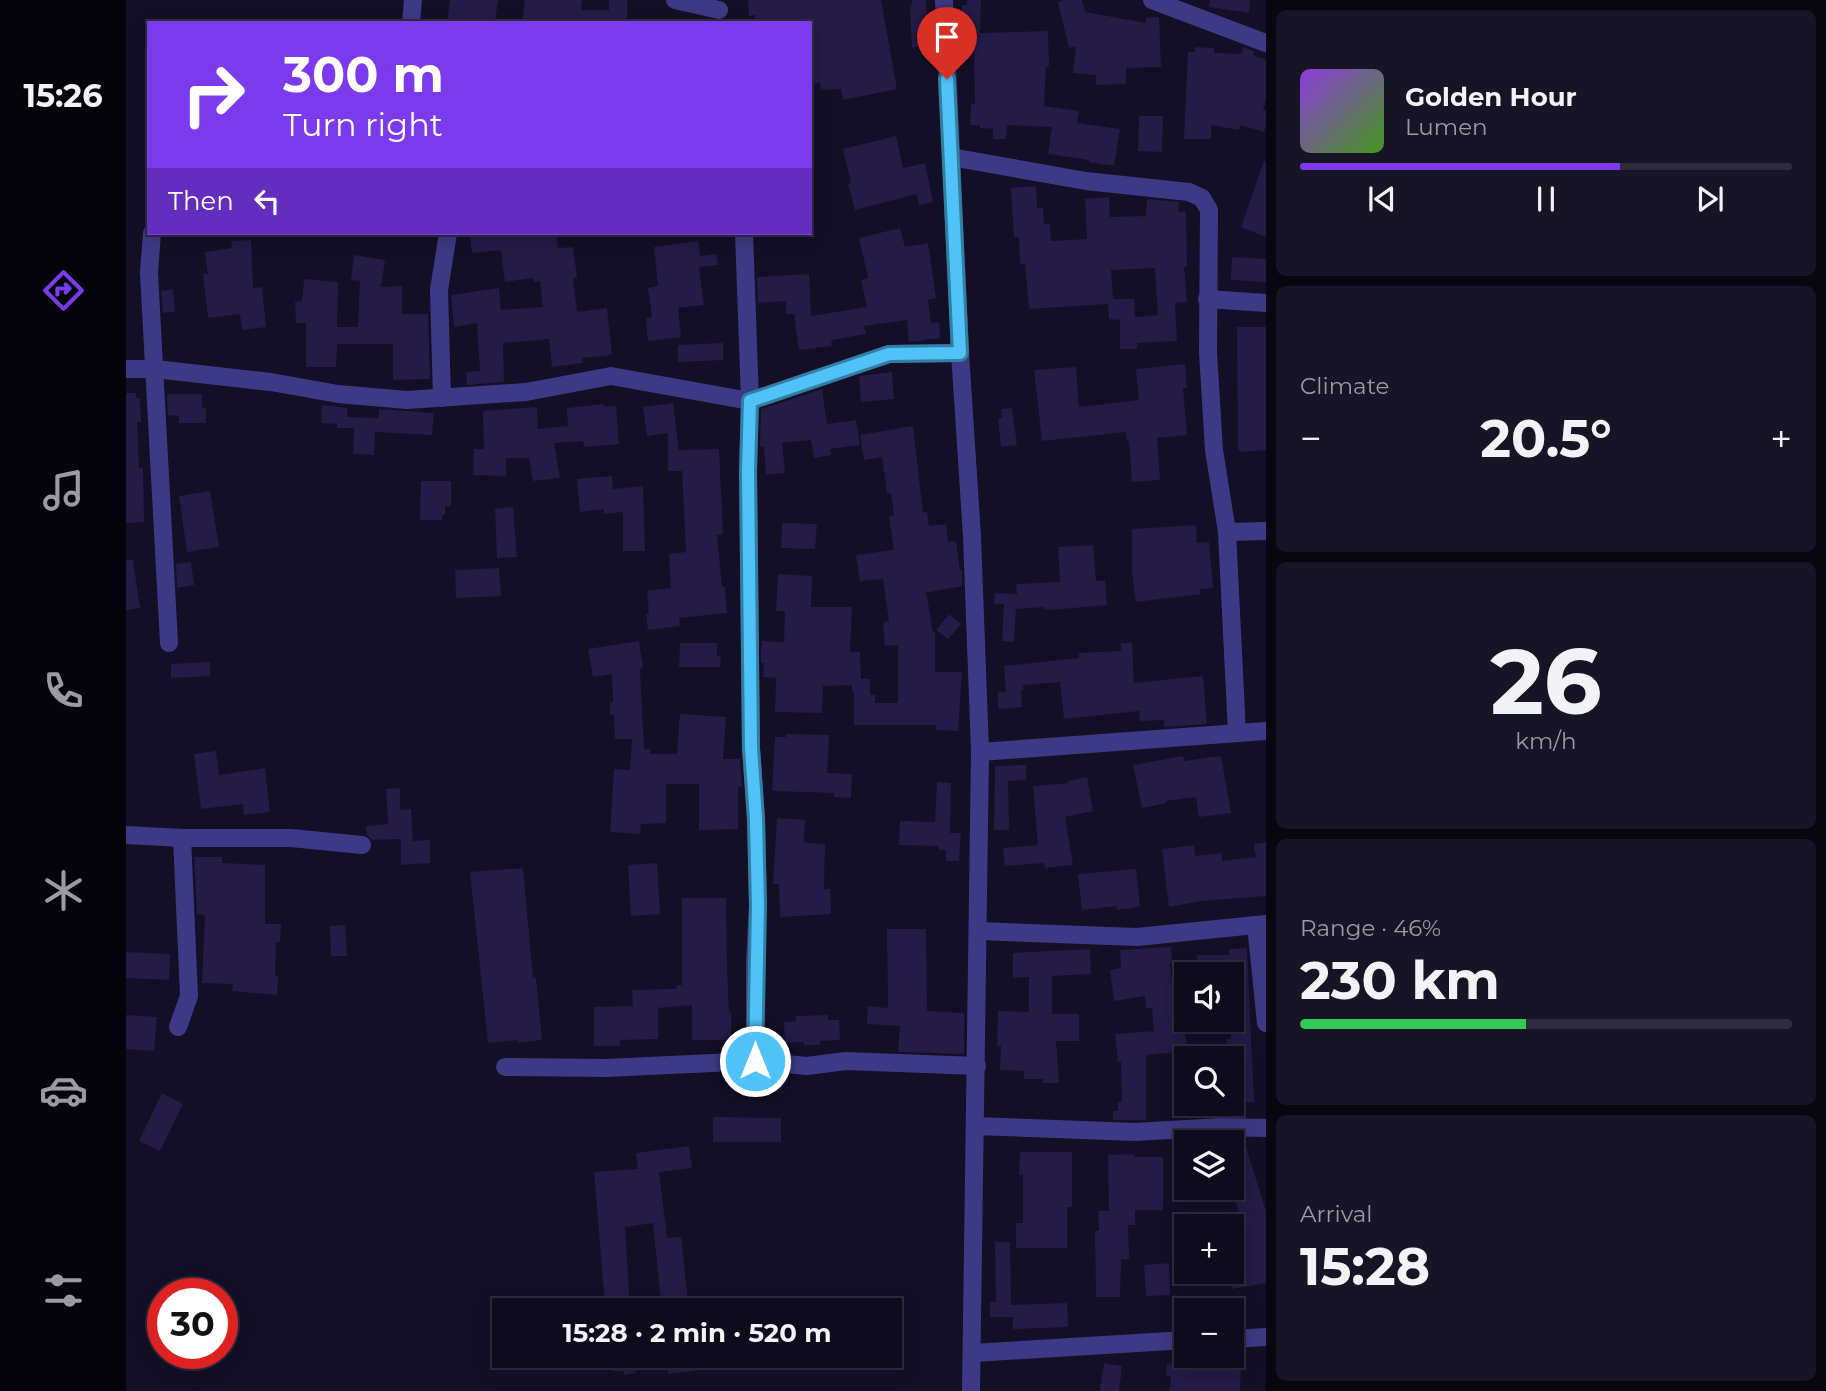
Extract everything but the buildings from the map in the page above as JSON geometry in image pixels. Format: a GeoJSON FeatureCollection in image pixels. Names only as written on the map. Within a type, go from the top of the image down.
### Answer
{"type":"FeatureCollection","features":[{"type":"Feature","properties":{"kind":"street"},"geometry":{"type":"LineString","coordinates":[[411,21],[413,0]]}},
{"type":"Feature","properties":{"kind":"street"},"geometry":{"type":"LineString","coordinates":[[675,0],[719,11]]}},
{"type":"Feature","properties":{"kind":"street"},"geometry":{"type":"LineString","coordinates":[[944,0],[960,353],[972,536],[980,752],[971,1391]]}},
{"type":"Feature","properties":{"kind":"street"},"geometry":{"type":"LineString","coordinates":[[1152,0],[1266,43]]}},
{"type":"Feature","properties":{"kind":"street"},"geometry":{"type":"LineString","coordinates":[[951,158],[1086,181],[1189,191],[1202,198],[1209,210],[1208,352],[1214,450],[1227,531],[1237,733]]}},
{"type":"Feature","properties":{"kind":"street"},"geometry":{"type":"LineString","coordinates":[[152,235],[149,273],[169,643]]}},
{"type":"Feature","properties":{"kind":"street"},"geometry":{"type":"LineString","coordinates":[[442,398],[439,290],[448,235]]}},
{"type":"Feature","properties":{"kind":"street"},"geometry":{"type":"LineString","coordinates":[[744,235],[750,401],[748,471],[751,748],[758,906],[755,1061]]}},
{"type":"Feature","properties":{"kind":"street"},"geometry":{"type":"LineString","coordinates":[[1208,299],[1266,303]]}},
{"type":"Feature","properties":{"kind":"street"},"geometry":{"type":"LineString","coordinates":[[126,369],[155,369],[271,382],[338,394],[407,400],[526,391],[611,376],[750,401],[889,354],[960,353]]}},
{"type":"Feature","properties":{"kind":"street"},"geometry":{"type":"LineString","coordinates":[[1227,531],[1266,531]]}},
{"type":"Feature","properties":{"kind":"street"},"geometry":{"type":"LineString","coordinates":[[980,752],[1266,731]]}},
{"type":"Feature","properties":{"kind":"street"},"geometry":{"type":"LineString","coordinates":[[126,835],[291,838],[362,845]]}},
{"type":"Feature","properties":{"kind":"street"},"geometry":{"type":"LineString","coordinates":[[178,1027],[189,996],[182,838]]}},
{"type":"Feature","properties":{"kind":"street"},"geometry":{"type":"LineString","coordinates":[[979,931],[1137,937],[1261,924],[1266,1023]]}},
{"type":"Feature","properties":{"kind":"street"},"geometry":{"type":"LineString","coordinates":[[505,1067],[606,1068],[755,1061],[807,1066],[846,1060],[977,1066]]}},
{"type":"Feature","properties":{"kind":"street"},"geometry":{"type":"LineString","coordinates":[[975,1126],[1135,1132],[1220,1127],[1266,1128]]}},
{"type":"Feature","properties":{"kind":"street"},"geometry":{"type":"LineString","coordinates":[[1244,1338],[1266,1337]]}},
{"type":"Feature","properties":{"kind":"street"},"geometry":{"type":"LineString","coordinates":[[973,1353],[1174,1341]]}},
{"type":"Feature","properties":{"kind":"route"},"geometry":{"type":"LineString","coordinates":[[755,1061],[758,906],[751,748],[748,471],[750,401],[889,354],[960,353],[947,79]]}}]}
